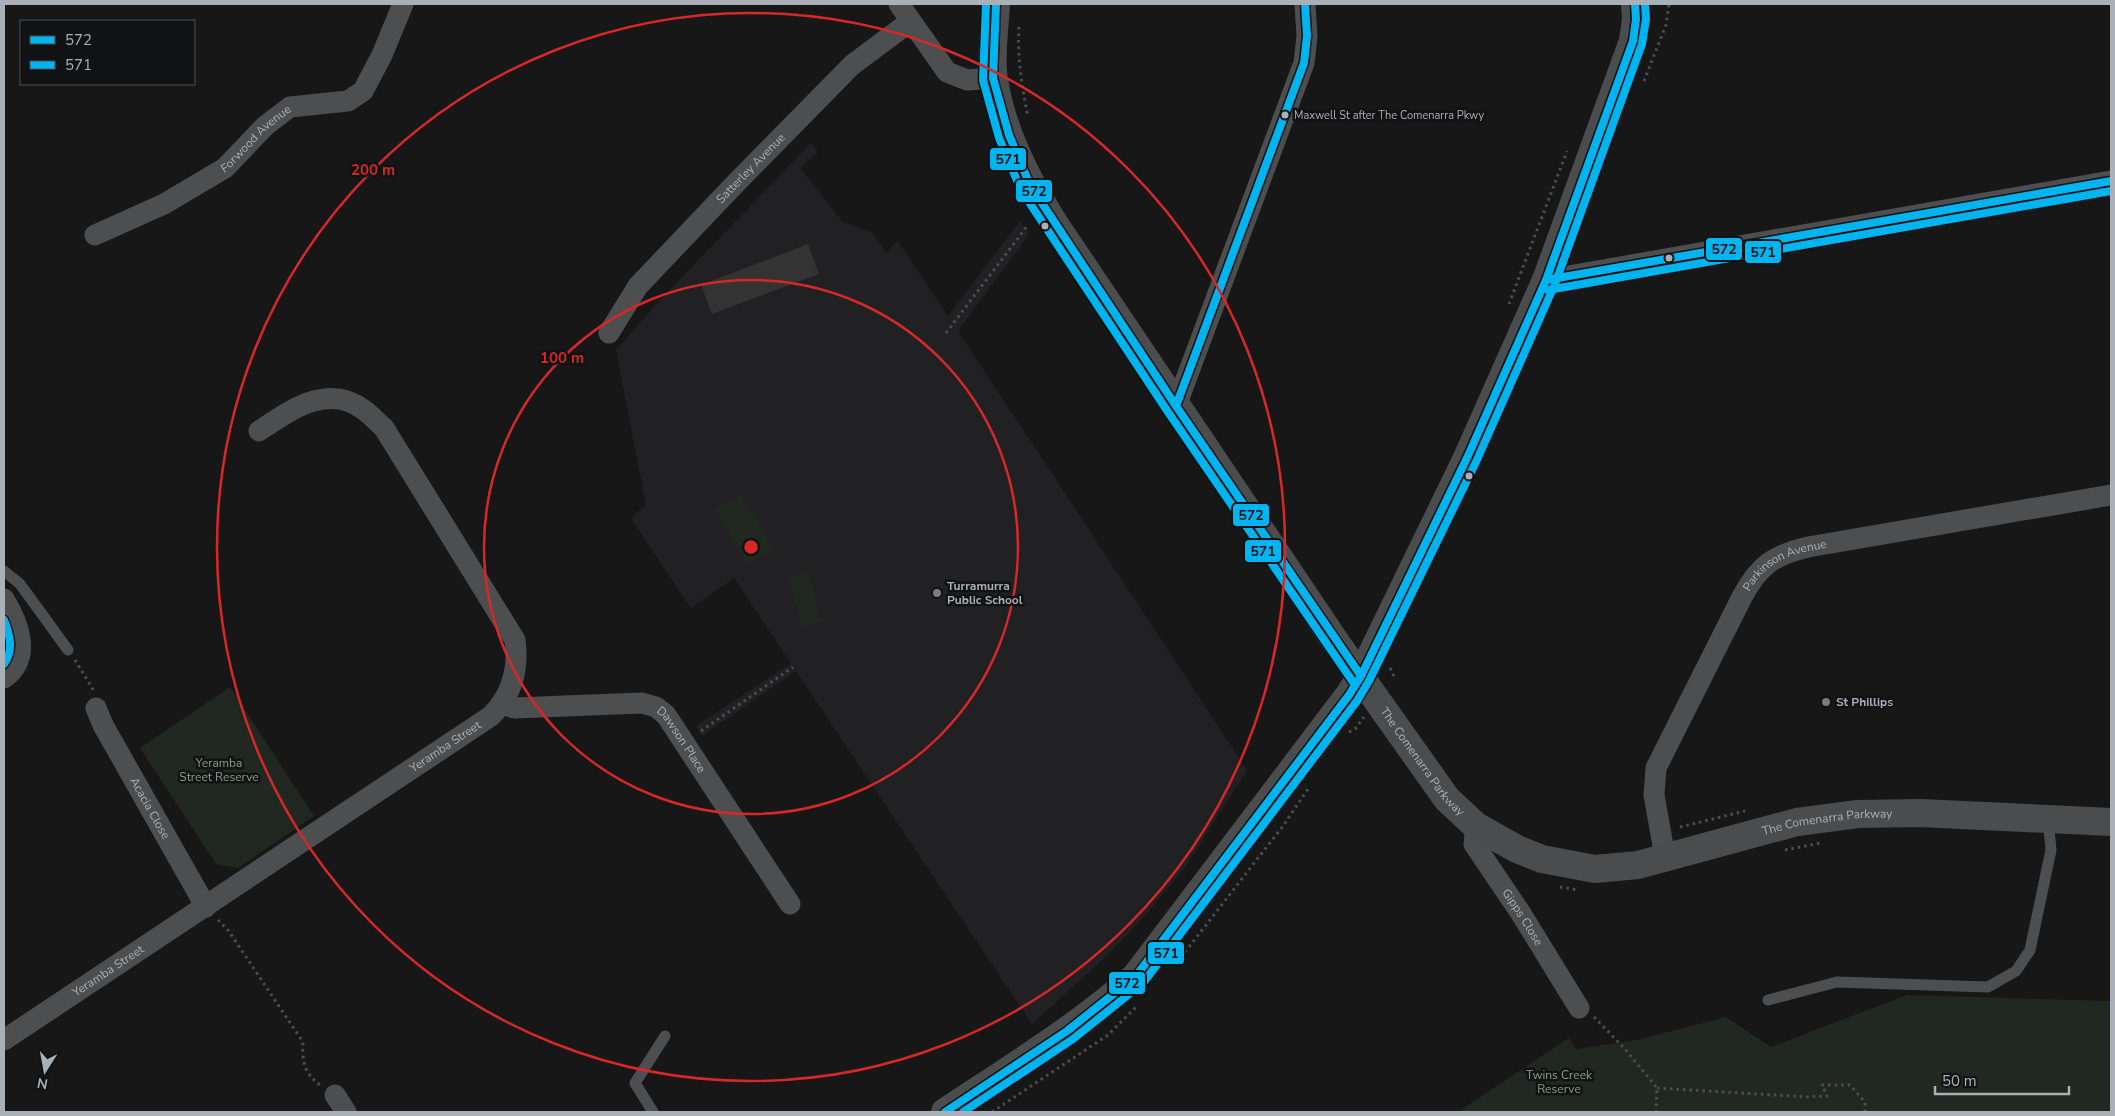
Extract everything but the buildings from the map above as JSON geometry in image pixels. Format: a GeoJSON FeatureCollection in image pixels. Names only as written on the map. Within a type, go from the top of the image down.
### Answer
{"type":"FeatureCollection","features":[{"type":"Feature","properties":{"kind":"main road","name":"The Comenarra Parkway"},"geometry":{"type":"LineString","coordinates":[[996,4],[993,78],[1009,135],[1030,185],[1176,406],[1361,676],[1447,799],[1476,826],[1517,850],[1542,859],[1568,865],[1612,869],[1797,822],[1858,814],[1903,812],[2111,822]]}},
{"type":"Feature","properties":{"kind":"main road"},"geometry":{"type":"LineString","coordinates":[[945,1112],[1049,1043],[1108,1001],[1136,976],[1262,813],[1349,696],[1361,676],[1467,458],[1546,280],[1633,41],[1636,18],[1634,4]]}},
{"type":"Feature","properties":{"kind":"street","name":"Forwood Avenue"},"geometry":{"type":"LineString","coordinates":[[95,235],[164,204],[225,168],[265,126],[290,107],[348,101],[363,91],[382,55],[403,4]]}},
{"type":"Feature","properties":{"kind":"street"},"geometry":{"type":"LineString","coordinates":[[1176,406],[1304,62],[1307,36],[1305,4]]}},
{"type":"Feature","properties":{"kind":"street"},"geometry":{"type":"LineString","coordinates":[[905,12],[947,72],[967,80],[993,78]]}},
{"type":"Feature","properties":{"kind":"street","name":"Satterley Avenue"},"geometry":{"type":"LineString","coordinates":[[608,333],[638,286],[735,184],[905,12]]}},
{"type":"Feature","properties":{"kind":"street"},"geometry":{"type":"LineString","coordinates":[[1546,280],[2111,181]]}},
{"type":"Feature","properties":{"kind":"street","name":"Yeramba Street"},"geometry":{"type":"LineString","coordinates":[[4,1040],[490,716],[503,704],[514,680],[517,658],[515,640],[384,428],[362,408],[341,400],[316,399],[296,407],[259,431]]}},
{"type":"Feature","properties":{"kind":"street","name":"Parkinson Avenue"},"geometry":{"type":"LineString","coordinates":[[1665,857],[1654,795],[1656,768],[1742,597],[1752,579],[1764,566],[1790,551],[1808,547],[2111,495]]}},
{"type":"Feature","properties":{"kind":"street"},"geometry":{"type":"LineString","coordinates":[[4,600],[16,621],[21,648],[17,663],[7,676]]}},
{"type":"Feature","properties":{"kind":"street","name":"Acacia Close"},"geometry":{"type":"LineString","coordinates":[[97,703],[103,725],[206,907]]}},
{"type":"Feature","properties":{"kind":"street","name":"Dawson Place"},"geometry":{"type":"LineString","coordinates":[[503,704],[514,708],[642,703],[656,707],[666,715],[790,904]]}},
{"type":"Feature","properties":{"kind":"street","name":"Gipps Close"},"geometry":{"type":"LineString","coordinates":[[1476,826],[1474,844],[1520,912],[1580,1008]]}},
{"type":"Feature","properties":{"kind":"lane"},"geometry":{"type":"LineString","coordinates":[[4,571],[20,584],[68,650]]}},
{"type":"Feature","properties":{"kind":"lane"},"geometry":{"type":"LineString","coordinates":[[1768,1000],[1837,982],[1988,987],[2016,971],[2030,950],[2051,850],[2048,819]]}},
{"type":"Feature","properties":{"kind":"lane"},"geometry":{"type":"LineString","coordinates":[[654,1112],[635,1083],[665,1036]]}},
{"type":"Feature","properties":{"kind":"path"},"geometry":{"type":"LineString","coordinates":[[1019,21],[1018,50],[1021,82],[1029,119]]}},
{"type":"Feature","properties":{"kind":"path"},"geometry":{"type":"LineString","coordinates":[[1507,309],[1570,143]]}},
{"type":"Feature","properties":{"kind":"path"},"geometry":{"type":"LineString","coordinates":[[946,333],[1028,225]]}},
{"type":"Feature","properties":{"kind":"path"},"geometry":{"type":"LineString","coordinates":[[68,650],[97,703]]}},
{"type":"Feature","properties":{"kind":"path"},"geometry":{"type":"LineString","coordinates":[[701,731],[793,666]]}},
{"type":"Feature","properties":{"kind":"path"},"geometry":{"type":"LineString","coordinates":[[1680,827],[1751,809]]}},
{"type":"Feature","properties":{"kind":"path"},"geometry":{"type":"LineString","coordinates":[[1784,850],[1822,843]]}},
{"type":"Feature","properties":{"kind":"path"},"geometry":{"type":"LineString","coordinates":[[1554,885],[1588,891]]}},
{"type":"Feature","properties":{"kind":"path"},"geometry":{"type":"LineString","coordinates":[[206,907],[228,930],[303,1042],[302,1060],[308,1076],[341,1104]]}},
{"type":"Feature","properties":{"kind":"path"},"geometry":{"type":"LineString","coordinates":[[1580,1008],[1593,1016],[1624,1048],[1657,1088],[1656,1112]]}},
{"type":"Feature","properties":{"kind":"path"},"geometry":{"type":"LineString","coordinates":[[1657,1088],[1808,1097],[1826,1096],[1822,1084],[1850,1085],[1865,1102],[1865,1112]]}},
{"type":"Feature","properties":{"kind":"shaded area","name":"Turramurra Public School"},"geometry":{"type":"Polygon","coordinates":[[[811,143],[818,152],[800,168],[842,221],[873,233],[886,253],[898,241],[948,316],[1020,221],[1029,234],[958,331],[1247,770],[1186,866],[1150,910],[1111,952],[1032,1024],[796,671],[702,736],[696,726],[791,663],[734,578],[691,608],[631,518],[646,505],[616,350],[660,300],[811,143]]]}},
{"type":"Feature","properties":{"kind":"green space"},"geometry":{"type":"Polygon","coordinates":[[[741,494],[774,549],[748,564],[715,509],[741,494]]]}},
{"type":"Feature","properties":{"kind":"green space"},"geometry":{"type":"Polygon","coordinates":[[[809,572],[821,623],[802,627],[789,577],[809,572]]]}},
{"type":"Feature","properties":{"kind":"green space","name":"Yeramba Street Reserve"},"geometry":{"type":"Polygon","coordinates":[[[230,687],[314,816],[238,868],[216,864],[140,748],[230,687]]]}},
{"type":"Feature","properties":{"kind":"green space","name":"Twins Creek Reserve"},"geometry":{"type":"Polygon","coordinates":[[[1907,995],[2111,1001],[2111,1112],[1458,1112],[1569,1038],[1576,1049],[1637,1040],[1726,1017],[1771,1047],[1907,995]]]}},
{"type":"Feature","properties":{"kind":"transit line","name":"571"},"geometry":{"type":"LineString","coordinates":[[986,4],[983,80],[999,138],[1021,190],[1168,412],[1353,682]]}},
{"type":"Feature","properties":{"kind":"transit line","name":"572"},"geometry":{"type":"LineString","coordinates":[[996,4],[993,78],[1009,135],[1030,185],[1176,406],[1361,676]]}},
{"type":"Feature","properties":{"kind":"transit line","name":"572"},"geometry":{"type":"LineString","coordinates":[[1176,406],[1304,63],[1307,36],[1305,4]]}},
{"type":"Feature","properties":{"kind":"transit line","name":"572"},"geometry":{"type":"LineString","coordinates":[[945,1112],[1067,1031],[1136,976],[1349,695],[1361,676],[1467,458],[1546,280],[1633,41],[1636,19],[1635,4]]}},
{"type":"Feature","properties":{"kind":"transit line","name":"571"},"geometry":{"type":"LineString","coordinates":[[963,1112],[1073,1039],[1143,983],[1357,701],[1369,681],[1476,462],[1555,284],[1642,44],[1646,19],[1645,4]]}},
{"type":"Feature","properties":{"kind":"transit line","name":"572"},"geometry":{"type":"LineString","coordinates":[[1546,280],[2111,181]]}},
{"type":"Feature","properties":{"kind":"transit line","name":"571"},"geometry":{"type":"LineString","coordinates":[[1548,290],[2111,191]]}},
{"type":"Feature","properties":{"kind":"transit line","name":"571"},"geometry":{"type":"LineString","coordinates":[[4,620],[10,642],[9,653],[4,664]]}},
{"type":"Feature","properties":{"kind":"place","name":"Maxwell St after The Comenarra Pkwy"},"geometry":{"type":"Point","coordinates":[1285,115]}},
{"type":"Feature","properties":{"kind":"place","name":"Turramurra Public School"},"geometry":{"type":"Point","coordinates":[937,593]}},
{"type":"Feature","properties":{"kind":"place","name":"St Phillips"},"geometry":{"type":"Point","coordinates":[1826,702]}}]}
